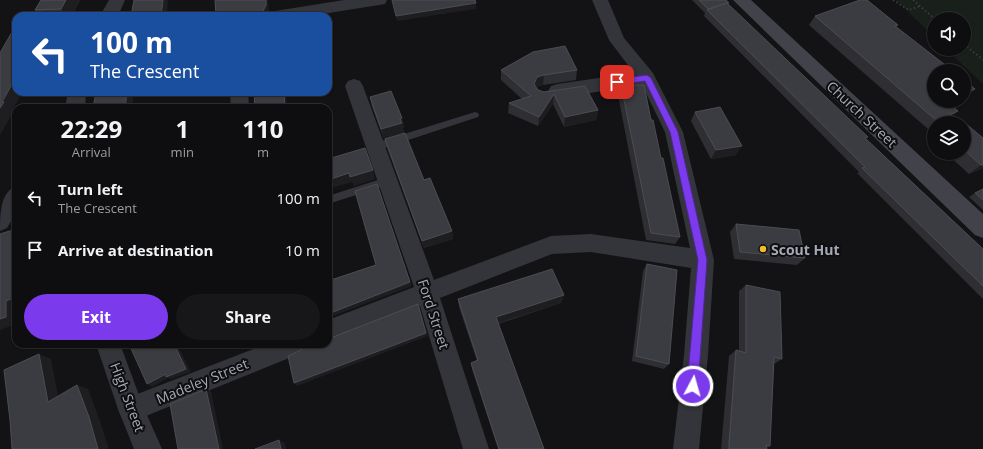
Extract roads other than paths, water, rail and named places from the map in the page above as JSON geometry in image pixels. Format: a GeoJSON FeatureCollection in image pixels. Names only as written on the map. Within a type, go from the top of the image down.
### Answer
{"type":"FeatureCollection","features":[{"type":"Feature","properties":{"kind":"main road","name":"Church Street"},"geometry":{"type":"LineString","coordinates":[[741,0],[983,228]]}},
{"type":"Feature","properties":{"kind":"street"},"geometry":{"type":"LineString","coordinates":[[111,12],[117,0]]}},
{"type":"Feature","properties":{"kind":"street"},"geometry":{"type":"LineString","coordinates":[[285,10],[379,0]]}},
{"type":"Feature","properties":{"kind":"street"},"geometry":{"type":"LineString","coordinates":[[600,0],[618,40],[647,78],[674,132],[703,260],[696,355],[686,449]]}},
{"type":"Feature","properties":{"kind":"street"},"geometry":{"type":"LineString","coordinates":[[543,93],[647,78]]}},
{"type":"Feature","properties":{"kind":"street","name":"Ford Street"},"geometry":{"type":"LineString","coordinates":[[354,86],[427,292],[476,449]]}},
{"type":"Feature","properties":{"kind":"street"},"geometry":{"type":"LineString","coordinates":[[0,222],[12,202]]}},
{"type":"Feature","properties":{"kind":"street"},"geometry":{"type":"LineString","coordinates":[[332,329],[551,245],[591,243],[703,260]]}},
{"type":"Feature","properties":{"kind":"street","name":"High Street"},"geometry":{"type":"LineString","coordinates":[[109,348],[131,409],[148,449]]}},
{"type":"Feature","properties":{"kind":"street","name":"Madeley Street"},"geometry":{"type":"LineString","coordinates":[[131,409],[286,348]]}},
{"type":"Feature","properties":{"kind":"lane"},"geometry":{"type":"LineString","coordinates":[[375,147],[475,115]]}},
{"type":"Feature","properties":{"kind":"lane"},"geometry":{"type":"LineString","coordinates":[[332,199],[387,180]]}},
{"type":"Feature","properties":{"kind":"place","name":"Scout Hut"},"geometry":{"type":"Point","coordinates":[763,249]}}]}
